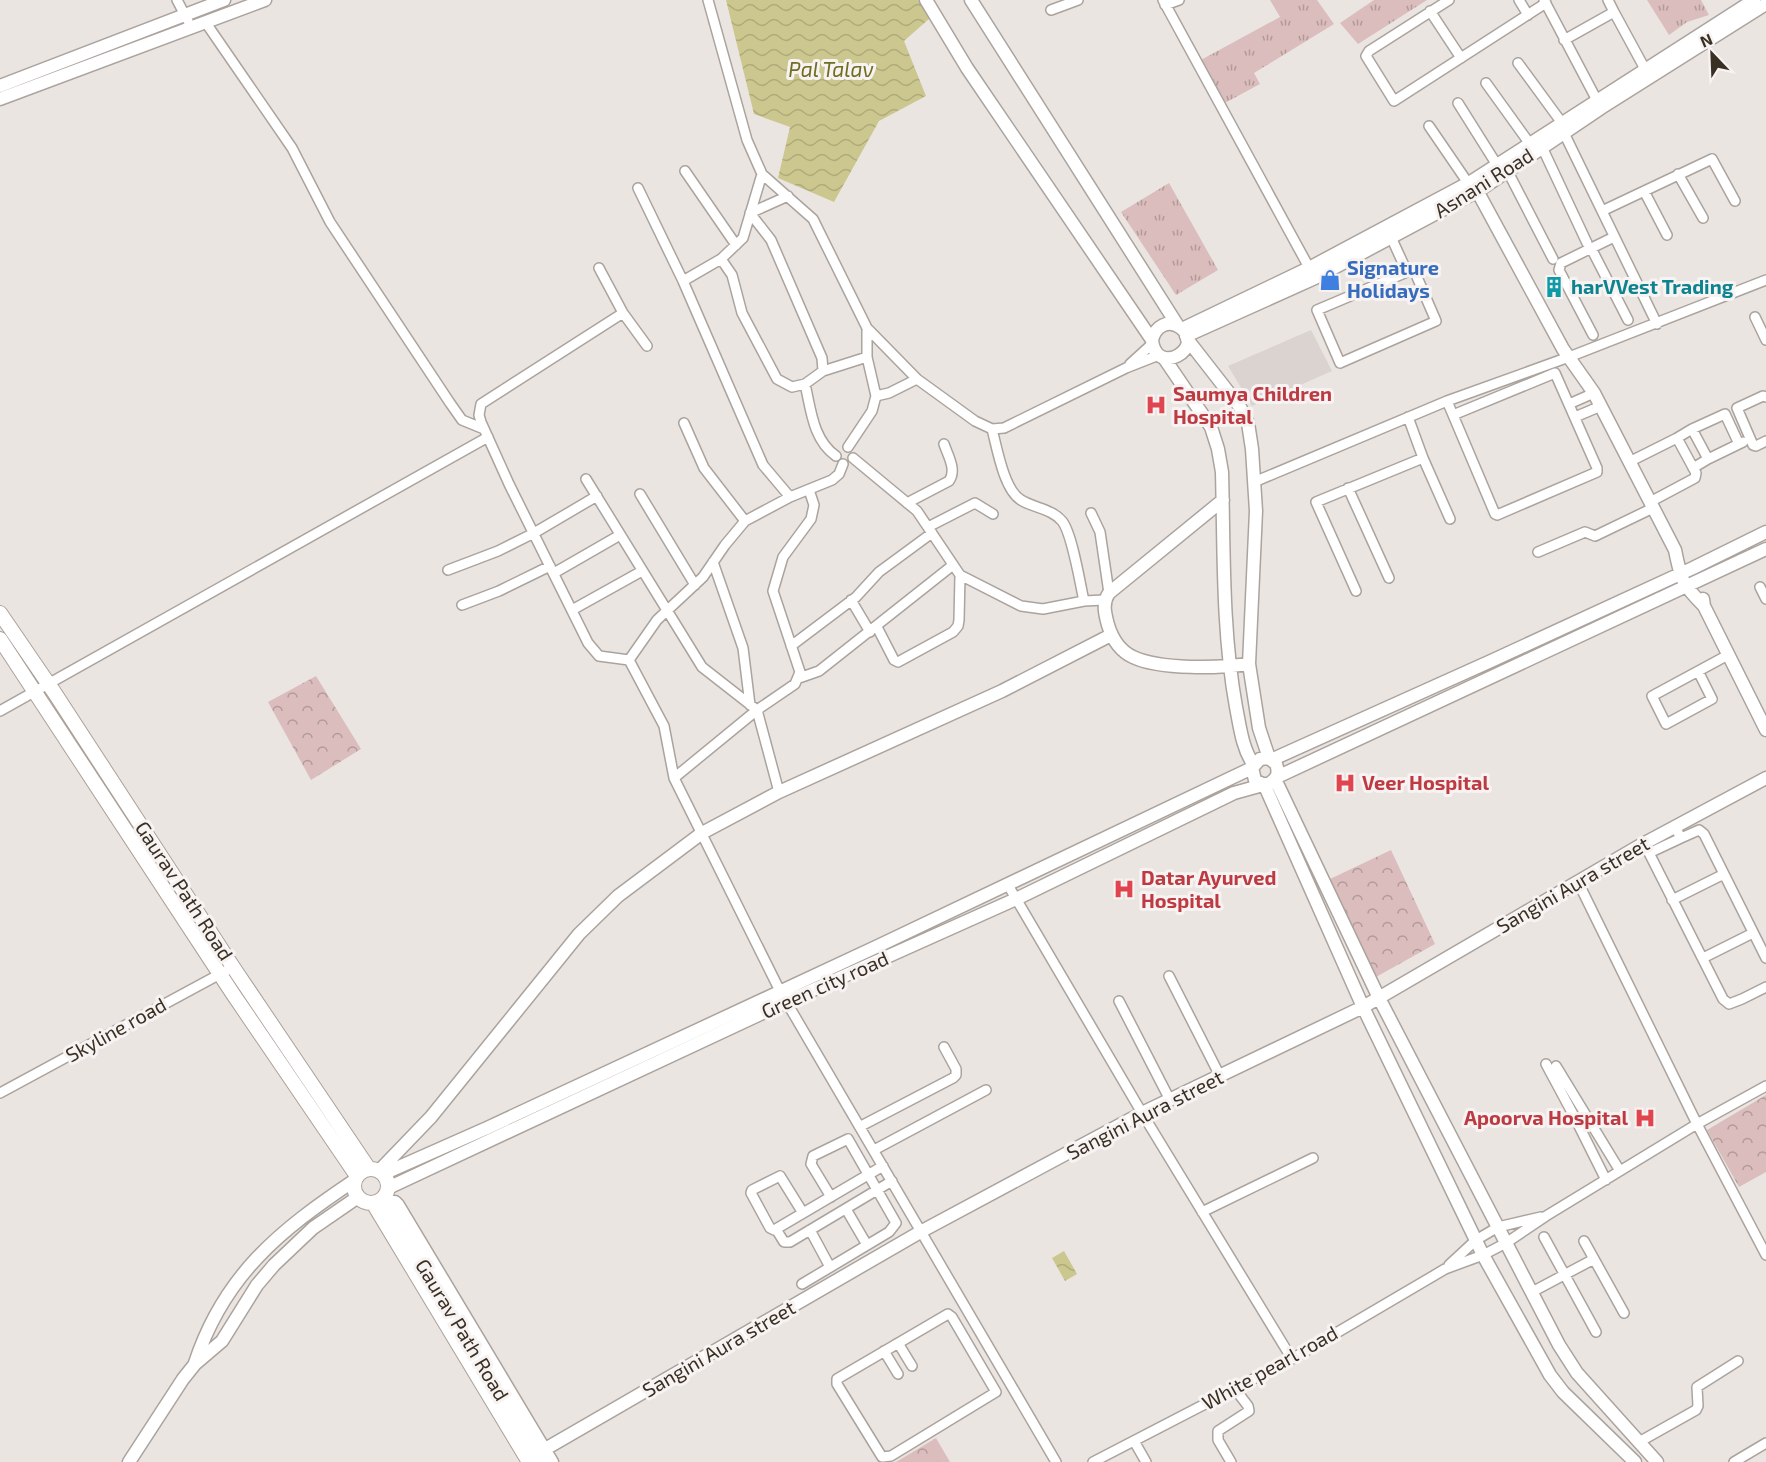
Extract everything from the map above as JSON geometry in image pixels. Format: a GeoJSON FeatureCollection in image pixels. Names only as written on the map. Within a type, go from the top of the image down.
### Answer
{"type":"FeatureCollection","features":[{"type":"Feature","properties":{"kind":"main road","name":"Gaurav Path Road"},"geometry":{"type":"LineString","coordinates":[[0,613],[49,684],[375,1185],[536,1457]]}},
{"type":"Feature","properties":{"kind":"main road","name":"Gaurav Path Road"},"geometry":{"type":"LineString","coordinates":[[0,639],[220,974],[375,1185]]}},
{"type":"Feature","properties":{"kind":"main road"},"geometry":{"type":"LineString","coordinates":[[358,1197],[367,1203],[375,1185]]}},
{"type":"Feature","properties":{"kind":"street"},"geometry":{"type":"LineString","coordinates":[[177,0],[186,14],[190,29]]}},
{"type":"Feature","properties":{"kind":"street"},"geometry":{"type":"LineString","coordinates":[[0,86],[224,0]]}},
{"type":"Feature","properties":{"kind":"street"},"geometry":{"type":"LineString","coordinates":[[0,99],[265,0]]}},
{"type":"Feature","properties":{"kind":"street"},"geometry":{"type":"LineString","coordinates":[[708,0],[747,140],[762,174],[803,209],[819,228],[867,328],[916,379],[975,421],[992,429],[1004,428],[1126,368],[1162,357],[1170,359],[1181,355],[1185,350],[1183,332]]}},
{"type":"Feature","properties":{"kind":"street"},"geometry":{"type":"LineString","coordinates":[[926,0],[967,68],[1210,427],[1215,437],[1222,472],[1228,666],[1242,737],[1252,766],[1252,776],[1269,781],[1506,1243],[1577,1373],[1657,1462]]}},
{"type":"Feature","properties":{"kind":"street"},"geometry":{"type":"LineString","coordinates":[[971,0],[1183,332],[1240,407],[1248,423],[1256,511],[1249,664],[1259,728],[1270,759],[1278,768],[1269,781]]}},
{"type":"Feature","properties":{"kind":"street"},"geometry":{"type":"LineString","coordinates":[[1051,10],[1078,0]]}},
{"type":"Feature","properties":{"kind":"street"},"geometry":{"type":"LineString","coordinates":[[1179,0],[1164,3],[1312,273]]}},
{"type":"Feature","properties":{"kind":"street"},"geometry":{"type":"LineString","coordinates":[[1449,0],[1369,51],[1366,56],[1394,101],[1545,2],[1599,104]]}},
{"type":"Feature","properties":{"kind":"street"},"geometry":{"type":"LineString","coordinates":[[1519,0],[1528,15]]}},
{"type":"Feature","properties":{"kind":"street"},"geometry":{"type":"LineString","coordinates":[[1608,0],[1645,69]]}},
{"type":"Feature","properties":{"kind":"street","name":"Asnani Road"},"geometry":{"type":"LineString","coordinates":[[1599,104],[1645,69],[1753,0]]}},
{"type":"Feature","properties":{"kind":"street","name":"Asnani Road"},"geometry":{"type":"LineString","coordinates":[[1312,273],[1502,168],[1599,104],[1766,4]]}},
{"type":"Feature","properties":{"kind":"street"},"geometry":{"type":"LineString","coordinates":[[1430,11],[1461,58]]}},
{"type":"Feature","properties":{"kind":"street"},"geometry":{"type":"LineString","coordinates":[[1564,40],[1614,12]]}},
{"type":"Feature","properties":{"kind":"street"},"geometry":{"type":"LineString","coordinates":[[206,22],[292,148],[330,222],[450,403],[462,420],[486,433]]}},
{"type":"Feature","properties":{"kind":"street"},"geometry":{"type":"LineString","coordinates":[[1518,63],[1563,128],[1657,324]]}},
{"type":"Feature","properties":{"kind":"street"},"geometry":{"type":"LineString","coordinates":[[1486,83],[1536,145],[1628,320]]}},
{"type":"Feature","properties":{"kind":"street"},"geometry":{"type":"LineString","coordinates":[[1458,103],[1502,168],[1553,259]]}},
{"type":"Feature","properties":{"kind":"street"},"geometry":{"type":"LineString","coordinates":[[1429,126],[1472,185],[1569,357],[1594,393],[1675,550],[1680,574],[1686,588],[1704,606]]}},
{"type":"Feature","properties":{"kind":"street"},"geometry":{"type":"LineString","coordinates":[[1602,211],[1712,159],[1735,201]]}},
{"type":"Feature","properties":{"kind":"street"},"geometry":{"type":"LineString","coordinates":[[685,171],[736,244]]}},
{"type":"Feature","properties":{"kind":"street"},"geometry":{"type":"LineString","coordinates":[[683,281],[721,259],[743,238],[762,174]]}},
{"type":"Feature","properties":{"kind":"street"},"geometry":{"type":"LineString","coordinates":[[1678,174],[1703,219]]}},
{"type":"Feature","properties":{"kind":"street","name":"Asnani Road"},"geometry":{"type":"LineString","coordinates":[[1183,332],[1391,237],[1472,185]]}},
{"type":"Feature","properties":{"kind":"street"},"geometry":{"type":"LineString","coordinates":[[638,188],[683,281],[763,465],[790,497]]}},
{"type":"Feature","properties":{"kind":"street"},"geometry":{"type":"LineString","coordinates":[[1644,191],[1667,235]]}},
{"type":"Feature","properties":{"kind":"street"},"geometry":{"type":"LineString","coordinates":[[750,213],[788,196]]}},
{"type":"Feature","properties":{"kind":"street"},"geometry":{"type":"LineString","coordinates":[[750,213],[771,240],[822,358],[823,371]]}},
{"type":"Feature","properties":{"kind":"street"},"geometry":{"type":"LineString","coordinates":[[1391,237],[1407,272],[1317,309],[1340,363],[1436,321],[1417,277]]}},
{"type":"Feature","properties":{"kind":"street"},"geometry":{"type":"LineString","coordinates":[[1593,335],[1559,270],[1562,263],[1589,246],[1614,237]]}},
{"type":"Feature","properties":{"kind":"street"},"geometry":{"type":"LineString","coordinates":[[721,259],[732,275],[742,313],[777,379],[792,387],[805,384],[823,371],[867,357]]}},
{"type":"Feature","properties":{"kind":"street"},"geometry":{"type":"LineString","coordinates":[[599,268],[623,313],[647,346]]}},
{"type":"Feature","properties":{"kind":"street"},"geometry":{"type":"LineString","coordinates":[[1254,482],[1447,401],[1657,324],[1766,280]]}},
{"type":"Feature","properties":{"kind":"street"},"geometry":{"type":"LineString","coordinates":[[623,313],[481,404],[478,415],[509,484],[588,643],[599,656],[629,660]]}},
{"type":"Feature","properties":{"kind":"street"},"geometry":{"type":"LineString","coordinates":[[1755,317],[1766,340]]}},
{"type":"Feature","properties":{"kind":"street"},"geometry":{"type":"LineString","coordinates":[[1126,368],[1152,342],[1156,330],[1161,326],[1166,324],[1183,332]]}},
{"type":"Feature","properties":{"kind":"street"},"geometry":{"type":"LineString","coordinates":[[836,456],[839,448],[848,447],[872,411],[876,396],[867,357],[867,328]]}},
{"type":"Feature","properties":{"kind":"street"},"geometry":{"type":"LineString","coordinates":[[1447,401],[1453,415],[1497,515],[1597,472],[1556,374],[1553,373],[1453,415]]}},
{"type":"Feature","properties":{"kind":"street"},"geometry":{"type":"LineString","coordinates":[[876,396],[889,393],[916,379]]}},
{"type":"Feature","properties":{"kind":"street"},"geometry":{"type":"LineString","coordinates":[[805,384],[816,430],[826,449],[843,464]]}},
{"type":"Feature","properties":{"kind":"street"},"geometry":{"type":"LineString","coordinates":[[1569,404],[1594,393]]}},
{"type":"Feature","properties":{"kind":"street"},"geometry":{"type":"LineString","coordinates":[[1766,397],[1763,396],[1737,408],[1754,446],[1766,441]]}},
{"type":"Feature","properties":{"kind":"street"},"geometry":{"type":"LineString","coordinates":[[1575,417],[1600,406]]}},
{"type":"Feature","properties":{"kind":"street"},"geometry":{"type":"LineString","coordinates":[[1629,462],[1725,414],[1739,444]]}},
{"type":"Feature","properties":{"kind":"street"},"geometry":{"type":"LineString","coordinates":[[1408,417],[1450,519]]}},
{"type":"Feature","properties":{"kind":"street"},"geometry":{"type":"LineString","coordinates":[[684,423],[704,468],[746,521]]}},
{"type":"Feature","properties":{"kind":"street"},"geometry":{"type":"LineString","coordinates":[[992,429],[1003,471],[1012,491],[1021,500],[1054,514],[1065,525],[1084,601]]}},
{"type":"Feature","properties":{"kind":"street"},"geometry":{"type":"LineString","coordinates":[[1692,429],[1708,459]]}},
{"type":"Feature","properties":{"kind":"street"},"geometry":{"type":"LineString","coordinates":[[0,711],[486,433]]}},
{"type":"Feature","properties":{"kind":"street"},"geometry":{"type":"LineString","coordinates":[[1538,552],[1585,532],[1595,536],[1695,478],[1696,473],[1677,438]]}},
{"type":"Feature","properties":{"kind":"street"},"geometry":{"type":"LineString","coordinates":[[1693,468],[1750,438]]}},
{"type":"Feature","properties":{"kind":"street"},"geometry":{"type":"LineString","coordinates":[[908,503],[949,481],[952,477],[953,471],[944,444]]}},
{"type":"Feature","properties":{"kind":"street"},"geometry":{"type":"LineString","coordinates":[[848,447],[853,453],[853,458],[917,512],[960,575],[1021,606],[1043,609],[1106,597],[1223,500]]}},
{"type":"Feature","properties":{"kind":"street"},"geometry":{"type":"LineString","coordinates":[[629,660],[657,621],[703,577],[746,521],[790,497],[832,480],[839,474],[843,464],[853,458]]}},
{"type":"Feature","properties":{"kind":"street"},"geometry":{"type":"LineString","coordinates":[[1356,591],[1316,502],[1423,458]]}},
{"type":"Feature","properties":{"kind":"street"},"geometry":{"type":"LineString","coordinates":[[586,479],[702,667],[753,708]]}},
{"type":"Feature","properties":{"kind":"street"},"geometry":{"type":"LineString","coordinates":[[1348,488],[1389,578]]}},
{"type":"Feature","properties":{"kind":"street"},"geometry":{"type":"LineString","coordinates":[[674,778],[753,708],[795,684],[799,678],[800,672],[772,591],[783,557],[811,519],[814,505],[809,490]]}},
{"type":"Feature","properties":{"kind":"street"},"geometry":{"type":"LineString","coordinates":[[640,494],[695,585]]}},
{"type":"Feature","properties":{"kind":"street"},"geometry":{"type":"LineString","coordinates":[[448,570],[498,551],[597,496]]}},
{"type":"Feature","properties":{"kind":"street"},"geometry":{"type":"LineString","coordinates":[[791,646],[851,600],[879,572],[930,530],[975,503],[993,514]]}},
{"type":"Feature","properties":{"kind":"street"},"geometry":{"type":"LineString","coordinates":[[1090,513],[1100,532],[1106,618],[1111,635],[1121,649],[1131,657],[1155,664],[1228,666],[1249,664]]}},
{"type":"Feature","properties":{"kind":"street"},"geometry":{"type":"LineString","coordinates":[[1252,766],[1260,759],[1270,759],[1680,574],[1766,532]]}},
{"type":"Feature","properties":{"kind":"street"},"geometry":{"type":"LineString","coordinates":[[462,605],[552,569],[620,535]]}},
{"type":"Feature","properties":{"kind":"street","name":"Green city road"},"geometry":{"type":"LineString","coordinates":[[375,1185],[487,1128],[783,997],[1016,899],[1234,793],[1269,781],[1766,549]]}},
{"type":"Feature","properties":{"kind":"street"},"geometry":{"type":"LineString","coordinates":[[1675,550],[1693,568],[1699,581],[1704,606],[1766,730]]}},
{"type":"Feature","properties":{"kind":"street"},"geometry":{"type":"LineString","coordinates":[[713,562],[743,648],[753,708],[779,792]]}},
{"type":"Feature","properties":{"kind":"street"},"geometry":{"type":"LineString","coordinates":[[799,678],[819,671],[953,565]]}},
{"type":"Feature","properties":{"kind":"street"},"geometry":{"type":"LineString","coordinates":[[572,610],[642,571]]}},
{"type":"Feature","properties":{"kind":"street"},"geometry":{"type":"LineString","coordinates":[[851,600],[894,660],[898,662],[953,632],[958,626],[960,575]]}},
{"type":"Feature","properties":{"kind":"street"},"geometry":{"type":"LineString","coordinates":[[1760,587],[1766,598]]}},
{"type":"Feature","properties":{"kind":"street"},"geometry":{"type":"LineString","coordinates":[[195,1364],[204,1336],[220,1305],[244,1270],[271,1243],[310,1210],[375,1185],[579,934],[618,896],[702,833],[779,792],[1002,691],[1111,635]]}},
{"type":"Feature","properties":{"kind":"street"},"geometry":{"type":"LineString","coordinates":[[1698,671],[1712,699],[1666,724],[1652,696],[1698,671],[1728,655]]}},
{"type":"Feature","properties":{"kind":"street"},"geometry":{"type":"LineString","coordinates":[[629,660],[664,726],[674,778],[783,997],[861,1126],[1056,1462]]}},
{"type":"Feature","properties":{"kind":"street","name":"Green city road"},"geometry":{"type":"LineString","coordinates":[[783,997],[1252,766]]}},
{"type":"Feature","properties":{"kind":"street","name":"Sangini Aura street"},"geometry":{"type":"LineString","coordinates":[[536,1457],[922,1231],[1142,1113],[1364,1007],[1578,882],[1678,832],[1766,778]]}},
{"type":"Feature","properties":{"kind":"street"},"geometry":{"type":"LineString","coordinates":[[1269,781],[1364,1007],[1483,1255],[1550,1375],[1563,1392],[1635,1462]]}},
{"type":"Feature","properties":{"kind":"street"},"geometry":{"type":"LineString","coordinates":[[1678,832],[1699,830],[1704,834],[1766,958]]}},
{"type":"Feature","properties":{"kind":"street"},"geometry":{"type":"LineString","coordinates":[[1647,848],[1723,999],[1729,1004],[1766,987]]}},
{"type":"Feature","properties":{"kind":"street"},"geometry":{"type":"LineString","coordinates":[[1672,900],[1724,874]]}},
{"type":"Feature","properties":{"kind":"street"},"geometry":{"type":"LineString","coordinates":[[1578,882],[1697,1124],[1766,1255]]}},
{"type":"Feature","properties":{"kind":"street"},"geometry":{"type":"LineString","coordinates":[[1008,885],[1142,1113],[1292,1359]]}},
{"type":"Feature","properties":{"kind":"street"},"geometry":{"type":"LineString","coordinates":[[1703,958],[1753,933]]}},
{"type":"Feature","properties":{"kind":"street","name":"Skyline road"},"geometry":{"type":"LineString","coordinates":[[0,1093],[233,967]]}},
{"type":"Feature","properties":{"kind":"street"},"geometry":{"type":"LineString","coordinates":[[1169,976],[1220,1076]]}},
{"type":"Feature","properties":{"kind":"street"},"geometry":{"type":"LineString","coordinates":[[1119,1001],[1170,1100]]}},
{"type":"Feature","properties":{"kind":"street"},"geometry":{"type":"LineString","coordinates":[[861,1126],[953,1078],[956,1070],[944,1047]]}},
{"type":"Feature","properties":{"kind":"street"},"geometry":{"type":"LineString","coordinates":[[1606,1180],[1551,1065],[1620,1171]]}},
{"type":"Feature","properties":{"kind":"street"},"geometry":{"type":"LineString","coordinates":[[1445,1269],[1483,1255],[1506,1243],[1697,1124],[1766,1086]]}},
{"type":"Feature","properties":{"kind":"street"},"geometry":{"type":"LineString","coordinates":[[874,1150],[986,1090]]}},
{"type":"Feature","properties":{"kind":"street"},"geometry":{"type":"LineString","coordinates":[[802,1284],[891,1230],[896,1223],[848,1139],[813,1156],[811,1164],[831,1197]]}},
{"type":"Feature","properties":{"kind":"street"},"geometry":{"type":"LineString","coordinates":[[1202,1212],[1313,1158]]}},
{"type":"Feature","properties":{"kind":"street"},"geometry":{"type":"LineString","coordinates":[[803,1213],[780,1176],[753,1189],[751,1193],[770,1228],[776,1229],[883,1166]]}},
{"type":"Feature","properties":{"kind":"street"},"geometry":{"type":"LineString","coordinates":[[776,1229],[784,1242],[788,1243],[892,1181]]}},
{"type":"Feature","properties":{"kind":"street"},"geometry":{"type":"LineString","coordinates":[[129,1462],[195,1364],[222,1341],[257,1285],[283,1254],[313,1228],[358,1197]]}},
{"type":"Feature","properties":{"kind":"street"},"geometry":{"type":"LineString","coordinates":[[846,1209],[867,1245]]}},
{"type":"Feature","properties":{"kind":"street"},"geometry":{"type":"LineString","coordinates":[[1445,1269],[1476,1240],[1498,1227],[1546,1216]]}},
{"type":"Feature","properties":{"kind":"street"},"geometry":{"type":"LineString","coordinates":[[810,1230],[830,1267]]}},
{"type":"Feature","properties":{"kind":"street"},"geometry":{"type":"LineString","coordinates":[[1544,1237],[1596,1332]]}},
{"type":"Feature","properties":{"kind":"street"},"geometry":{"type":"LineString","coordinates":[[1584,1241],[1624,1313]]}},
{"type":"Feature","properties":{"kind":"street"},"geometry":{"type":"LineString","coordinates":[[271,1243],[283,1254]]}},
{"type":"Feature","properties":{"kind":"street"},"geometry":{"type":"LineString","coordinates":[[1532,1292],[1594,1259]]}},
{"type":"Feature","properties":{"kind":"street","name":"White pearl road"},"geometry":{"type":"LineString","coordinates":[[1093,1462],[1292,1359],[1445,1269]]}},
{"type":"Feature","properties":{"kind":"street"},"geometry":{"type":"LineString","coordinates":[[948,1314],[996,1392],[891,1456],[884,1458],[837,1382],[839,1377],[898,1343],[948,1314]]}},
{"type":"Feature","properties":{"kind":"street"},"geometry":{"type":"LineString","coordinates":[[964,1337],[978,1328]]}},
{"type":"Feature","properties":{"kind":"street"},"geometry":{"type":"LineString","coordinates":[[898,1343],[912,1366]]}},
{"type":"Feature","properties":{"kind":"street"},"geometry":{"type":"LineString","coordinates":[[884,1351],[898,1374]]}},
{"type":"Feature","properties":{"kind":"street"},"geometry":{"type":"LineString","coordinates":[[1640,1442],[1696,1410],[1698,1406],[1697,1387],[1738,1361]]}},
{"type":"Feature","properties":{"kind":"street"},"geometry":{"type":"LineString","coordinates":[[1232,1462],[1217,1436],[1218,1431],[1249,1411],[1248,1406],[1235,1389]]}},
{"type":"Feature","properties":{"kind":"street"},"geometry":{"type":"LineString","coordinates":[[1134,1441],[1146,1462]]}},
{"type":"Feature","properties":{"kind":"street"},"geometry":{"type":"LineString","coordinates":[[1734,1462],[1766,1443]]}},
{"type":"Feature","properties":{"kind":"street"},"geometry":{"type":"LineString","coordinates":[[536,1457],[552,1462]]}},
{"type":"Feature","properties":{"kind":"shaded area"},"geometry":{"type":"Polygon","coordinates":[[[1311,330],[1332,371],[1252,406],[1228,366],[1311,330]]]}},
{"type":"Feature","properties":{"kind":"green space"},"geometry":{"type":"Polygon","coordinates":[[[1270,0],[1317,0],[1334,24],[1254,73],[1260,84],[1223,104],[1199,61],[1280,17],[1270,0]]]}},
{"type":"Feature","properties":{"kind":"green space"},"geometry":{"type":"Polygon","coordinates":[[[1374,0],[1427,0],[1358,44],[1340,23],[1374,0]]]}},
{"type":"Feature","properties":{"kind":"green space"},"geometry":{"type":"Polygon","coordinates":[[[1647,0],[1701,0],[1709,15],[1687,22],[1669,35],[1647,0]]]}},
{"type":"Feature","properties":{"kind":"green space"},"geometry":{"type":"Polygon","coordinates":[[[1169,183],[1218,270],[1176,295],[1121,212],[1169,183]]]}},
{"type":"Feature","properties":{"kind":"green space"},"geometry":{"type":"Polygon","coordinates":[[[316,676],[361,749],[311,780],[268,702],[316,676]]]}},
{"type":"Feature","properties":{"kind":"green space"},"geometry":{"type":"Polygon","coordinates":[[[1391,850],[1435,944],[1376,977],[1330,879],[1391,850]]]}},
{"type":"Feature","properties":{"kind":"green space"},"geometry":{"type":"Polygon","coordinates":[[[1766,1095],[1766,1172],[1739,1187],[1707,1130],[1766,1095]]]}},
{"type":"Feature","properties":{"kind":"green space"},"geometry":{"type":"Polygon","coordinates":[[[936,1438],[950,1462],[896,1462],[936,1438]]]}},
{"type":"Feature","properties":{"kind":"water","name":"Pal Talav"},"geometry":{"type":"Polygon","coordinates":[[[726,0],[918,0],[930,18],[904,41],[926,96],[879,121],[834,202],[778,178],[790,127],[754,114],[726,0]]]}},
{"type":"Feature","properties":{"kind":"water"},"geometry":{"type":"Polygon","coordinates":[[[1064,1251],[1077,1274],[1065,1281],[1052,1258],[1064,1251]]]}},
{"type":"Feature","properties":{"kind":"place","name":"Signature Holidays"},"geometry":{"type":"Point","coordinates":[1330,280]}},
{"type":"Feature","properties":{"kind":"place","name":"harVVest Trading"},"geometry":{"type":"Point","coordinates":[1554,287]}},
{"type":"Feature","properties":{"kind":"place","name":"Saumya Children Hospital"},"geometry":{"type":"Point","coordinates":[1156,405]}},
{"type":"Feature","properties":{"kind":"place","name":"Veer Hospital"},"geometry":{"type":"Point","coordinates":[1345,783]}},
{"type":"Feature","properties":{"kind":"place","name":"Datar Ayurved Hospital"},"geometry":{"type":"Point","coordinates":[1124,889]}},
{"type":"Feature","properties":{"kind":"place","name":"Apoorva Hospital"},"geometry":{"type":"Point","coordinates":[1645,1118]}}]}
